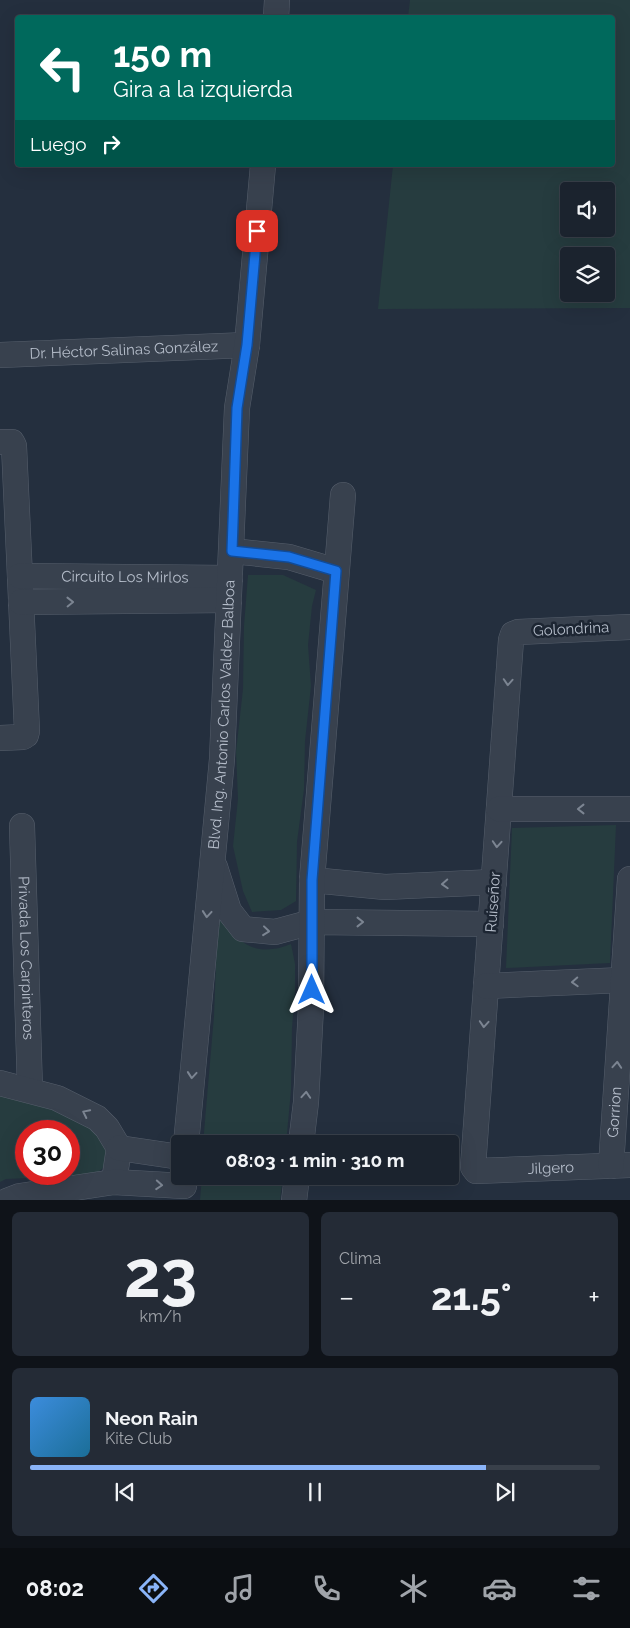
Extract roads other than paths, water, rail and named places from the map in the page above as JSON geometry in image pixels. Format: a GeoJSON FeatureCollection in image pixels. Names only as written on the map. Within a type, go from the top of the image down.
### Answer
{"type":"FeatureCollection","features":[{"type":"Feature","properties":{"kind":"street"},"geometry":{"type":"LineString","coordinates":[[276,15],[277,0]]}},
{"type":"Feature","properties":{"kind":"street","name":"Blvd. Ing. Antonio Carlos Valdez Balboa"},"geometry":{"type":"LineString","coordinates":[[187,1135],[222,759],[237,408],[247,345],[263,167]]}},
{"type":"Feature","properties":{"kind":"street","name":"Dr. Héctor Salinas González"},"geometry":{"type":"LineString","coordinates":[[0,355],[247,345]]}},
{"type":"Feature","properties":{"kind":"street"},"geometry":{"type":"LineString","coordinates":[[0,738],[23,737],[27,731],[15,590],[14,446],[6,442]]}},
{"type":"Feature","properties":{"kind":"street"},"geometry":{"type":"LineString","coordinates":[[302,1135],[306,1102],[311,1007],[312,880],[343,495]]}},
{"type":"Feature","properties":{"kind":"street"},"geometry":{"type":"LineString","coordinates":[[232,551],[289,557],[336,571]]}},
{"type":"Feature","properties":{"kind":"street","name":"Circuito Los Mirlos"},"geometry":{"type":"LineString","coordinates":[[15,590],[230,589]]}},
{"type":"Feature","properties":{"kind":"street","name":"Golondrina"},"geometry":{"type":"LineString","coordinates":[[513,634],[518,632],[630,627]]}},
{"type":"Feature","properties":{"kind":"street","name":"Ruiseñor"},"geometry":{"type":"LineString","coordinates":[[474,1170],[511,640],[513,634]]}},
{"type":"Feature","properties":{"kind":"street"},"geometry":{"type":"LineString","coordinates":[[499,809],[630,809]]}},
{"type":"Feature","properties":{"kind":"street","name":"Privada Los Carpinteros"},"geometry":{"type":"LineString","coordinates":[[22,826],[30,1090]]}},
{"type":"Feature","properties":{"kind":"street"},"geometry":{"type":"LineString","coordinates":[[212,858],[229,911],[243,929],[275,932],[312,922],[491,924]]}},
{"type":"Feature","properties":{"kind":"street"},"geometry":{"type":"LineString","coordinates":[[312,880],[385,887],[494,882]]}},
{"type":"Feature","properties":{"kind":"street","name":"Gorrion"},"geometry":{"type":"LineString","coordinates":[[620,1165],[623,980],[630,889]]}},
{"type":"Feature","properties":{"kind":"street"},"geometry":{"type":"LineString","coordinates":[[486,986],[623,980]]}},
{"type":"Feature","properties":{"kind":"street"},"geometry":{"type":"LineString","coordinates":[[0,1083],[57,1098],[97,1118],[107,1128],[119,1148],[114,1182]]}},
{"type":"Feature","properties":{"kind":"street"},"geometry":{"type":"LineString","coordinates":[[119,1148],[171,1156]]}},
{"type":"Feature","properties":{"kind":"street","name":"Jilgero"},"geometry":{"type":"LineString","coordinates":[[474,1170],[620,1165]]}},
{"type":"Feature","properties":{"kind":"street"},"geometry":{"type":"LineString","coordinates":[[7,1200],[20,1196],[114,1182],[184,1188]]}},
{"type":"Feature","properties":{"kind":"street"},"geometry":{"type":"LineString","coordinates":[[294,1200],[296,1185]]}}]}
